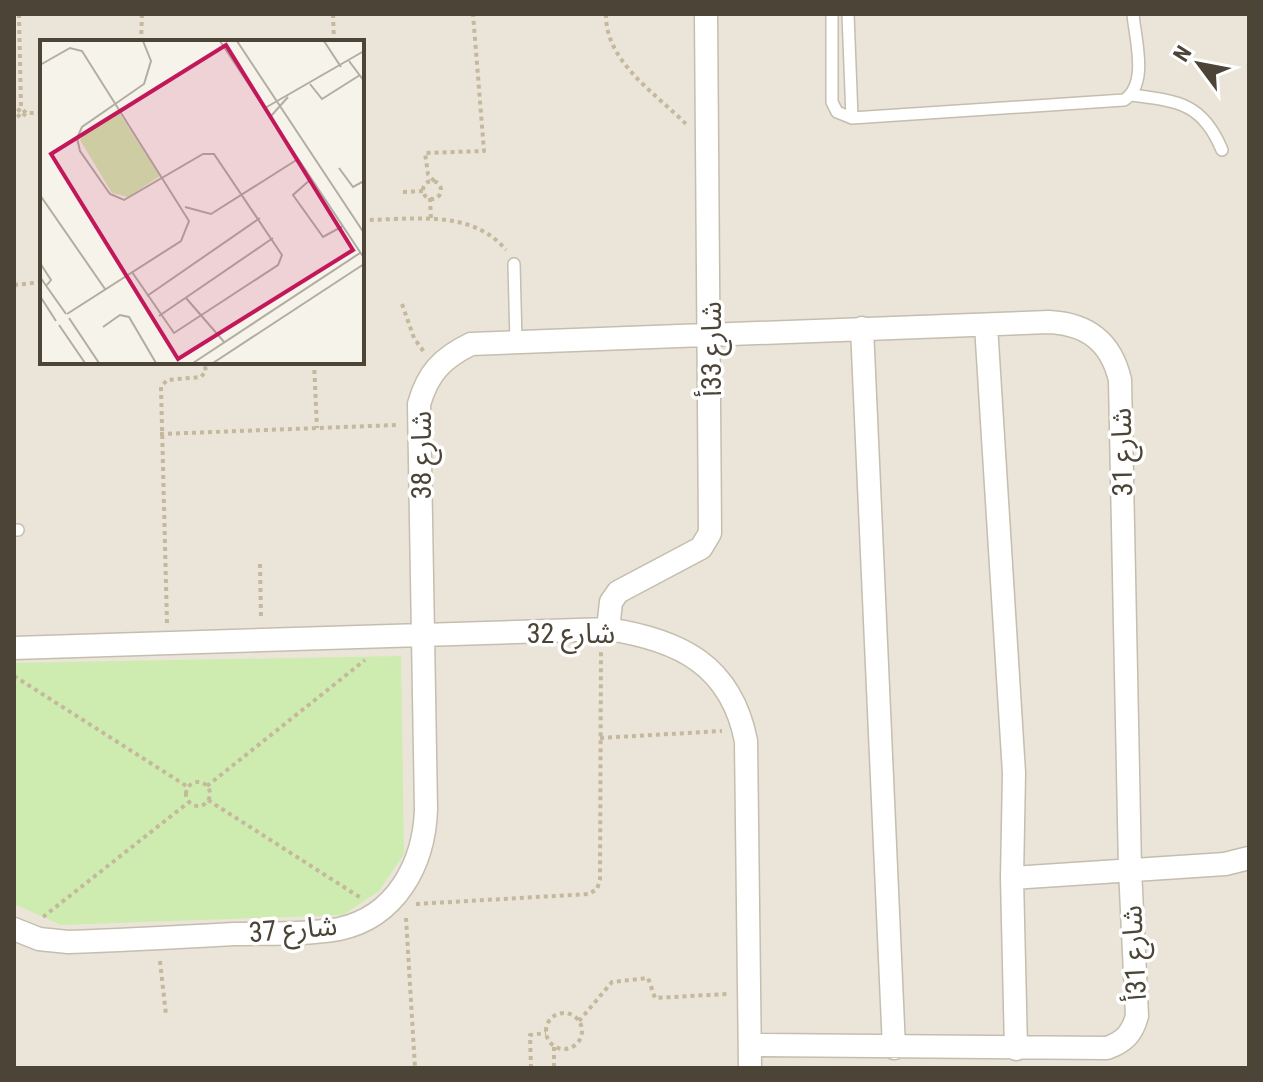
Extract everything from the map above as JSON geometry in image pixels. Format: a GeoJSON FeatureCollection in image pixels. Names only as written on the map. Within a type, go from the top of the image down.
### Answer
{"type":"FeatureCollection","features":[{"type":"Feature","properties":{"kind":"street","name":"شارع 33أ"},"geometry":{"type":"LineString","coordinates":[[605,629],[611,602],[618,592],[701,548],[710,533],[711,335],[706,14]]}},
{"type":"Feature","properties":{"kind":"street","name":"شارع 31"},"geometry":{"type":"LineString","coordinates":[[711,335],[1070,323],[1089,330],[1104,343],[1118,370],[1130,869]]}},
{"type":"Feature","properties":{"kind":"street"},"geometry":{"type":"LineString","coordinates":[[986,325],[1014,773],[1012,878],[1016,1049]]}},
{"type":"Feature","properties":{"kind":"street"},"geometry":{"type":"LineString","coordinates":[[862,328],[894,1048]]}},
{"type":"Feature","properties":{"kind":"street"},"geometry":{"type":"LineString","coordinates":[[437,366],[471,344],[711,335]]}},
{"type":"Feature","properties":{"kind":"street","name":"شارع 38"},"geometry":{"type":"LineString","coordinates":[[422,637],[419,404],[425,384],[437,366]]}},
{"type":"Feature","properties":{"kind":"street","name":"شارع 32"},"geometry":{"type":"LineString","coordinates":[[14,648],[605,629],[659,640],[702,662],[720,679],[739,710],[744,730],[750,1057]]}},
{"type":"Feature","properties":{"kind":"street","name":"شارع 37"},"geometry":{"type":"LineString","coordinates":[[19,931],[68,942],[338,929],[380,910],[406,883],[425,836],[422,637]]}},
{"type":"Feature","properties":{"kind":"street"},"geometry":{"type":"LineString","coordinates":[[1012,878],[1225,864],[1249,858]]}},
{"type":"Feature","properties":{"kind":"street"},"geometry":{"type":"LineString","coordinates":[[1225,864],[1249,875]]}},
{"type":"Feature","properties":{"kind":"street","name":"شارع 31أ"},"geometry":{"type":"LineString","coordinates":[[750,1057],[894,1048],[1107,1048],[1118,1044],[1134,1028],[1137,1016],[1130,869]]}},
{"type":"Feature","properties":{"kind":"lane"},"geometry":{"type":"LineString","coordinates":[[832,14],[832,102],[837,112],[852,118],[1115,102],[1131,95],[1175,101],[1197,111],[1213,128],[1222,150]]}},
{"type":"Feature","properties":{"kind":"lane"},"geometry":{"type":"LineString","coordinates":[[848,14],[852,118]]}},
{"type":"Feature","properties":{"kind":"lane"},"geometry":{"type":"LineString","coordinates":[[1131,95],[1138,81],[1133,14]]}},
{"type":"Feature","properties":{"kind":"lane"},"geometry":{"type":"LineString","coordinates":[[514,264],[516,342]]}},
{"type":"Feature","properties":{"kind":"path"},"geometry":{"type":"LineString","coordinates":[[19,14],[21,108],[26,113],[40,113]]}},
{"type":"Feature","properties":{"kind":"path"},"geometry":{"type":"LineString","coordinates":[[141,40],[142,14]]}},
{"type":"Feature","properties":{"kind":"path"},"geometry":{"type":"LineString","coordinates":[[333,14],[334,40]]}},
{"type":"Feature","properties":{"kind":"path"},"geometry":{"type":"LineString","coordinates":[[430,198],[438,197],[441,190],[425,164],[425,153],[484,152],[473,14]]}},
{"type":"Feature","properties":{"kind":"path"},"geometry":{"type":"LineString","coordinates":[[606,14],[605,30],[613,51],[708,146]]}},
{"type":"Feature","properties":{"kind":"path"},"geometry":{"type":"LineString","coordinates":[[21,108],[15,113],[21,118],[26,113]]}},
{"type":"Feature","properties":{"kind":"path"},"geometry":{"type":"LineString","coordinates":[[423,191],[426,183],[434,181]]}},
{"type":"Feature","properties":{"kind":"path"},"geometry":{"type":"LineString","coordinates":[[403,192],[423,191],[430,198],[431,220]]}},
{"type":"Feature","properties":{"kind":"path"},"geometry":{"type":"LineString","coordinates":[[364,220],[458,220],[476,225],[492,235],[514,264]]}},
{"type":"Feature","properties":{"kind":"path"},"geometry":{"type":"LineString","coordinates":[[14,285],[40,282]]}},
{"type":"Feature","properties":{"kind":"path"},"geometry":{"type":"LineString","coordinates":[[402,304],[414,338],[437,366]]}},
{"type":"Feature","properties":{"kind":"path"},"geometry":{"type":"LineString","coordinates":[[167,644],[160,434],[163,383],[201,377],[206,371],[204,364]]}},
{"type":"Feature","properties":{"kind":"path"},"geometry":{"type":"LineString","coordinates":[[314,364],[317,428]]}},
{"type":"Feature","properties":{"kind":"path"},"geometry":{"type":"LineString","coordinates":[[160,434],[419,425]]}},
{"type":"Feature","properties":{"kind":"path"},"geometry":{"type":"LineString","coordinates":[[260,564],[261,641]]}},
{"type":"Feature","properties":{"kind":"path"},"geometry":{"type":"LineString","coordinates":[[415,1068],[406,905],[594,892],[600,880],[600,738],[605,629]]}},
{"type":"Feature","properties":{"kind":"path"},"geometry":{"type":"LineString","coordinates":[[207,786],[392,638]]}},
{"type":"Feature","properties":{"kind":"path"},"geometry":{"type":"LineString","coordinates":[[14,676],[188,787]]}},
{"type":"Feature","properties":{"kind":"path"},"geometry":{"type":"LineString","coordinates":[[600,738],[744,730]]}},
{"type":"Feature","properties":{"kind":"path"},"geometry":{"type":"LineString","coordinates":[[188,787],[197,782],[207,786]]}},
{"type":"Feature","properties":{"kind":"path"},"geometry":{"type":"LineString","coordinates":[[207,786],[208,800]]}},
{"type":"Feature","properties":{"kind":"path"},"geometry":{"type":"LineString","coordinates":[[188,787],[189,802]]}},
{"type":"Feature","properties":{"kind":"path"},"geometry":{"type":"LineString","coordinates":[[208,800],[380,910]]}},
{"type":"Feature","properties":{"kind":"path"},"geometry":{"type":"LineString","coordinates":[[189,802],[199,806],[208,800]]}},
{"type":"Feature","properties":{"kind":"path"},"geometry":{"type":"LineString","coordinates":[[19,931],[189,802]]}},
{"type":"Feature","properties":{"kind":"path"},"geometry":{"type":"LineString","coordinates":[[158,938],[166,1015]]}},
{"type":"Feature","properties":{"kind":"path"},"geometry":{"type":"LineString","coordinates":[[579,1021],[612,982],[648,978],[655,998],[749,993]]}},
{"type":"Feature","properties":{"kind":"path"},"geometry":{"type":"LineString","coordinates":[[554,1047],[568,1049],[580,1041],[582,1027],[574,1016],[560,1013],[548,1022],[546,1033],[554,1047],[554,1068]]}},
{"type":"Feature","properties":{"kind":"path"},"geometry":{"type":"LineString","coordinates":[[531,1068],[530,1035],[546,1033]]}},
{"type":"Feature","properties":{"kind":"shaded area"},"geometry":{"type":"Polygon","coordinates":[[[14,14],[1249,14],[1249,1068],[14,1068],[14,14]]]}},
{"type":"Feature","properties":{"kind":"green space"},"geometry":{"type":"Polygon","coordinates":[[[401,656],[404,854],[379,891],[343,915],[61,925],[14,904],[14,663],[401,656]]]}}]}
